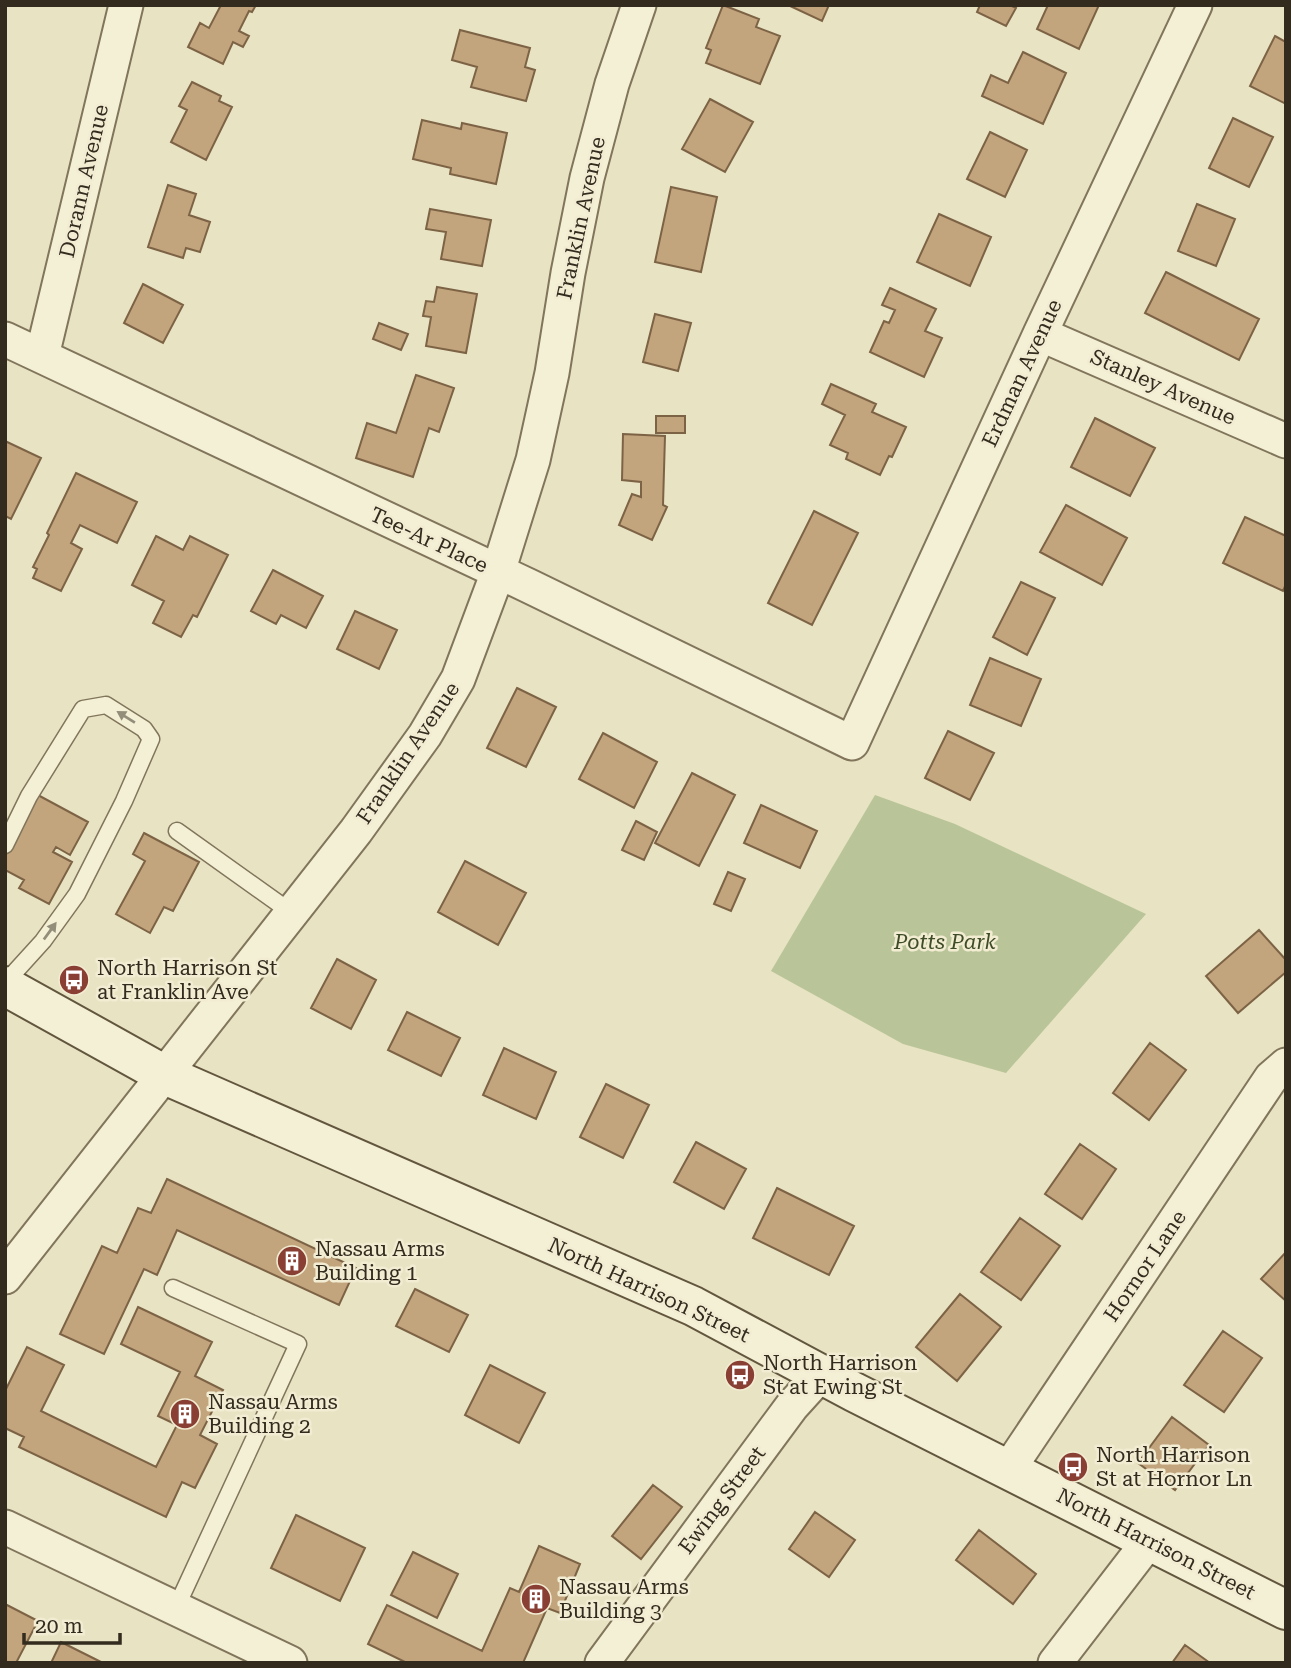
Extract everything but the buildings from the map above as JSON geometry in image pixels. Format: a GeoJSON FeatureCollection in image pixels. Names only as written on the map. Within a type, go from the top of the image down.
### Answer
{"type":"FeatureCollection","features":[{"type":"Feature","properties":{"kind":"street","name":"Dorann Avenue"},"geometry":{"type":"LineString","coordinates":[[42,356],[126,5]]}},
{"type":"Feature","properties":{"kind":"street","name":"Franklin Avenue"},"geometry":{"type":"LineString","coordinates":[[5,1277],[391,784],[458,679],[498,572],[538,435],[552,373],[587,178],[612,84],[639,5]]}},
{"type":"Feature","properties":{"kind":"street","name":"Erdman Avenue"},"geometry":{"type":"LineString","coordinates":[[852,743],[1195,5]]}},
{"type":"Feature","properties":{"kind":"street","name":"Stanley Avenue"},"geometry":{"type":"LineString","coordinates":[[1040,334],[1286,441]]}},
{"type":"Feature","properties":{"kind":"street","name":"Tee-Ar Place"},"geometry":{"type":"LineString","coordinates":[[5,339],[852,743]]}},
{"type":"Feature","properties":{"kind":"street","name":"North Harrison Street"},"geometry":{"type":"LineString","coordinates":[[5,985],[165,1075],[693,1306],[1008,1470],[1286,1610]]}},
{"type":"Feature","properties":{"kind":"street","name":"Hornor Lane"},"geometry":{"type":"LineString","coordinates":[[1008,1470],[1263,1089],[1286,1065]]}},
{"type":"Feature","properties":{"kind":"street","name":"Ewing Street"},"geometry":{"type":"LineString","coordinates":[[602,1663],[793,1406],[821,1374]]}},
{"type":"Feature","properties":{"kind":"street"},"geometry":{"type":"LineString","coordinates":[[5,1527],[290,1663]]}},
{"type":"Feature","properties":{"kind":"street"},"geometry":{"type":"LineString","coordinates":[[1055,1663],[1149,1541]]}},
{"type":"Feature","properties":{"kind":"lane"},"geometry":{"type":"LineString","coordinates":[[5,845],[29,796],[83,709],[106,705],[144,729],[151,739],[124,802],[76,894],[43,941],[5,985]]}},
{"type":"Feature","properties":{"kind":"lane"},"geometry":{"type":"LineString","coordinates":[[177,831],[292,913]]}},
{"type":"Feature","properties":{"kind":"lane"},"geometry":{"type":"LineString","coordinates":[[173,1288],[298,1344],[176,1608]]}},
{"type":"Feature","properties":{"kind":"green space","name":"Potts Park"},"geometry":{"type":"Polygon","coordinates":[[[875,795],[955,824],[1146,914],[1006,1073],[903,1044],[771,971],[875,795]]]}},
{"type":"Feature","properties":{"kind":"place","name":"North Harrison St at Franklin Ave"},"geometry":{"type":"Point","coordinates":[74,980]}},
{"type":"Feature","properties":{"kind":"place","name":"Nassau Arms Building 1"},"geometry":{"type":"Point","coordinates":[292,1261]}},
{"type":"Feature","properties":{"kind":"place","name":"North Harrison St at Ewing St"},"geometry":{"type":"Point","coordinates":[740,1375]}},
{"type":"Feature","properties":{"kind":"place","name":"Nassau Arms Building 2"},"geometry":{"type":"Point","coordinates":[185,1414]}},
{"type":"Feature","properties":{"kind":"place","name":"North Harrison St at Hornor Ln"},"geometry":{"type":"Point","coordinates":[1073,1467]}},
{"type":"Feature","properties":{"kind":"place","name":"Nassau Arms Building 3"},"geometry":{"type":"Point","coordinates":[536,1599]}}]}
